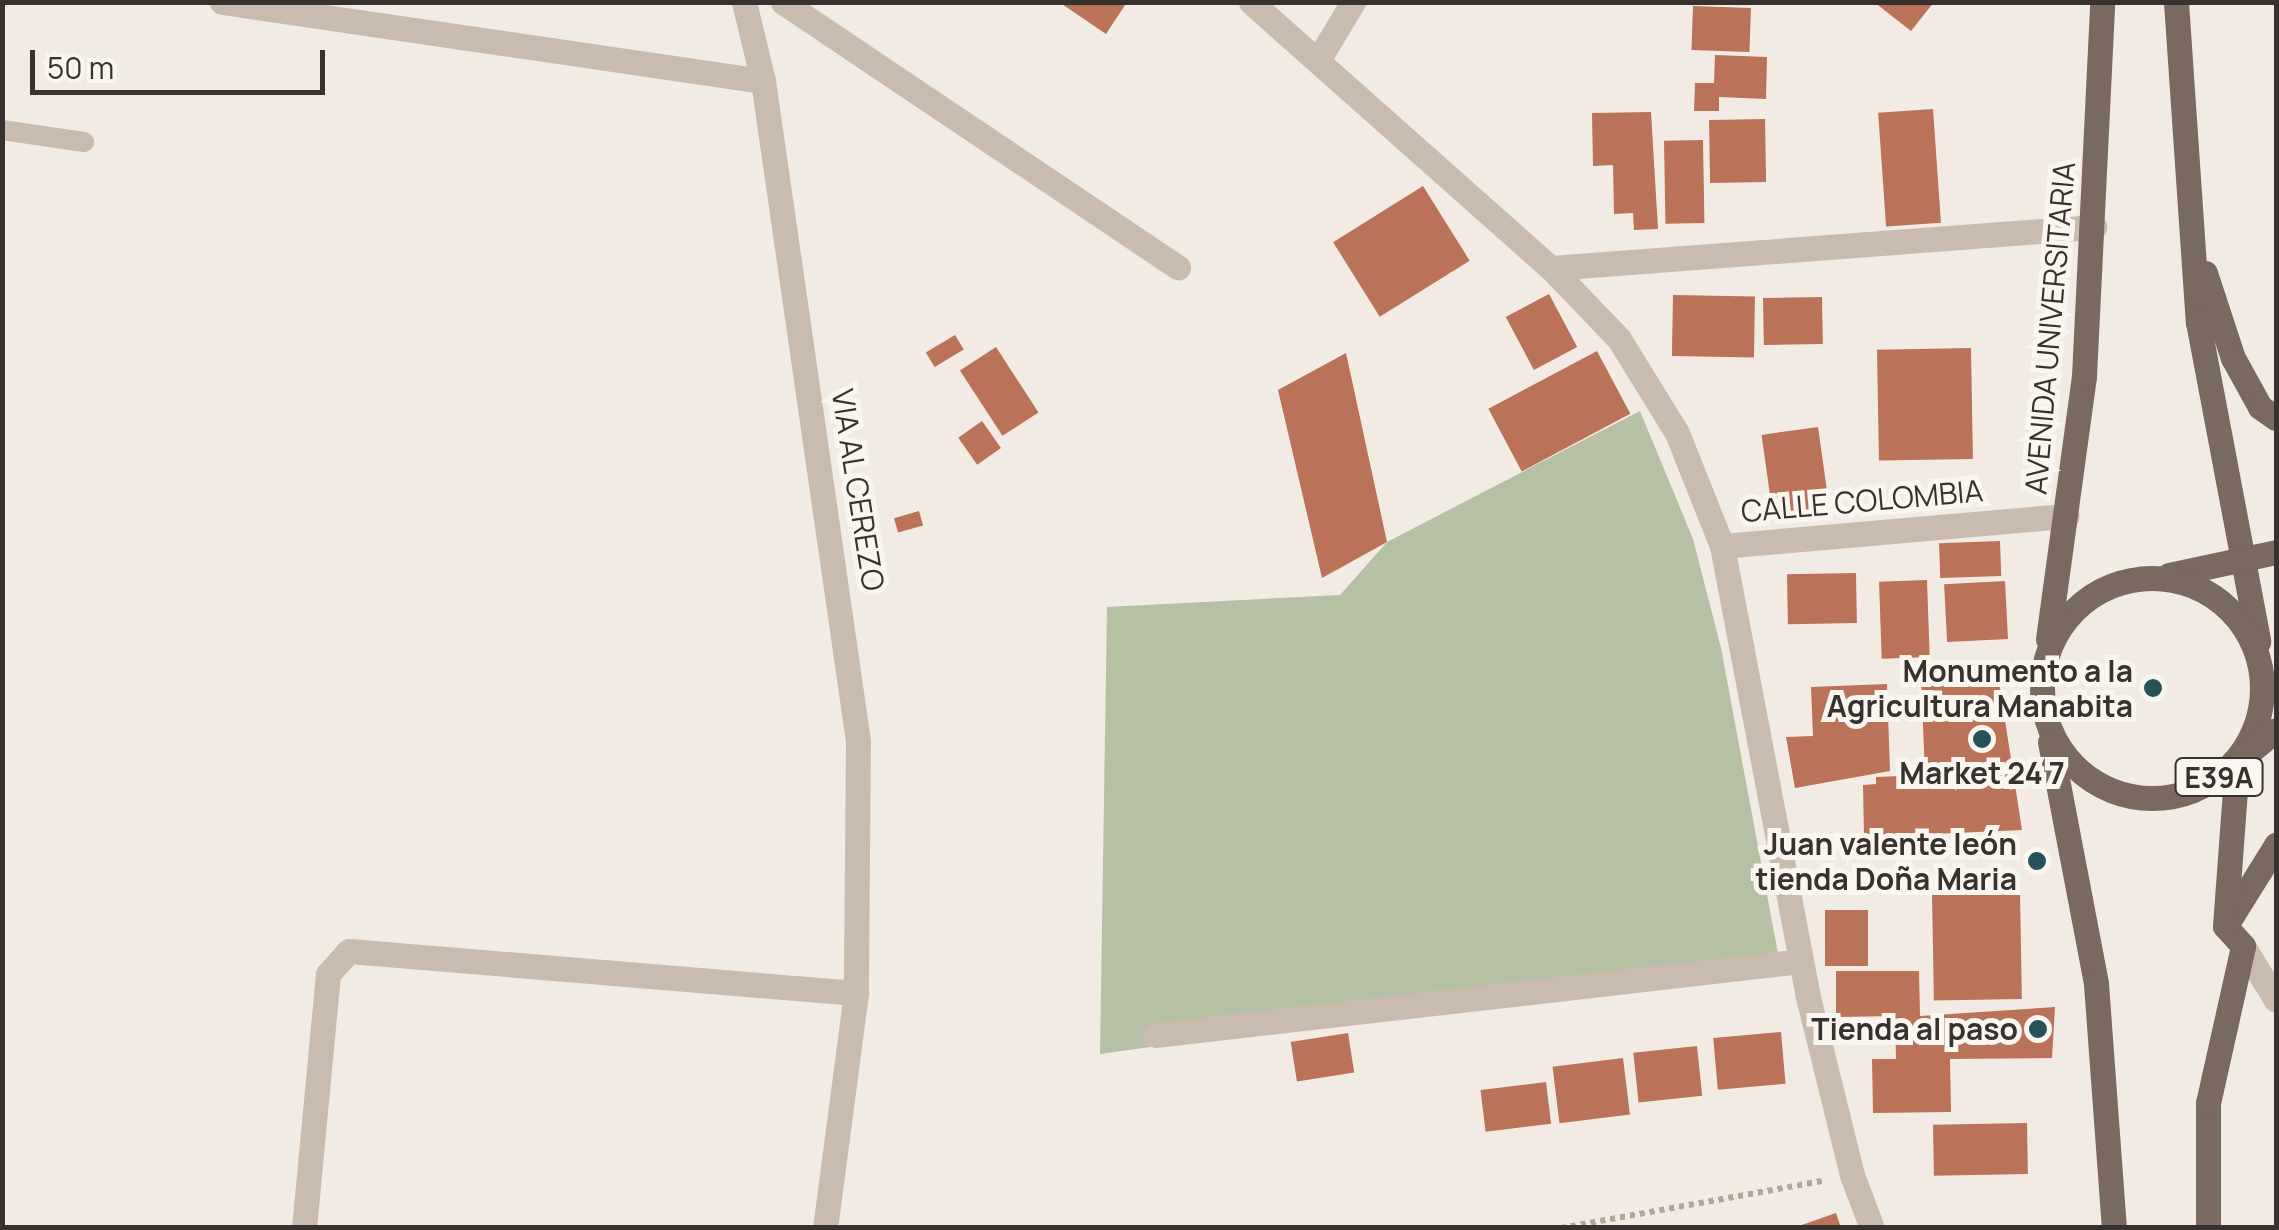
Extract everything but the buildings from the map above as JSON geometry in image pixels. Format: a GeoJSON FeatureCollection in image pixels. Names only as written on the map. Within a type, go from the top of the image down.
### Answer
{"type":"FeatureCollection","features":[{"type":"Feature","properties":{"kind":"main road","name":"AVENIDA UNIVERSITARIA"},"geometry":{"type":"LineString","coordinates":[[2045,658],[2067,516],[2094,226],[2102,2]]}},
{"type":"Feature","properties":{"kind":"main road"},"geometry":{"type":"LineString","coordinates":[[2176,2],[2188,213],[2213,420],[2248,563],[2260,654]]}},
{"type":"Feature","properties":{"kind":"main road"},"geometry":{"type":"LineString","coordinates":[[2188,213],[2232,358],[2260,407],[2276,418]]}},
{"type":"Feature","properties":{"kind":"main road"},"geometry":{"type":"LineString","coordinates":[[2114,1228],[2096,984],[2044,718],[2045,658],[2060,625],[2085,600],[2117,582],[2248,563],[2276,552]]}},
{"type":"Feature","properties":{"kind":"main road"},"geometry":{"type":"LineString","coordinates":[[2117,582],[2152,577],[2186,582],[2218,598],[2244,623],[2260,654]]}},
{"type":"Feature","properties":{"kind":"main road","name":"E39A"},"geometry":{"type":"LineString","coordinates":[[2225,926],[2237,762],[2265,682],[2260,654]]}},
{"type":"Feature","properties":{"kind":"main road","name":"E39A"},"geometry":{"type":"LineString","coordinates":[[2044,718],[2075,768],[2128,798],[2188,795],[2276,730]]}},
{"type":"Feature","properties":{"kind":"main road"},"geometry":{"type":"LineString","coordinates":[[2208,1228],[2208,1103],[2243,946],[2225,926],[2276,844]]}},
{"type":"Feature","properties":{"kind":"street"},"geometry":{"type":"LineString","coordinates":[[222,2],[762,81]]}},
{"type":"Feature","properties":{"kind":"street","name":"VIA AL CEREZO"},"geometry":{"type":"LineString","coordinates":[[744,2],[762,81],[848,635],[858,742],[856,993],[826,1228]]}},
{"type":"Feature","properties":{"kind":"street"},"geometry":{"type":"LineString","coordinates":[[783,2],[1178,267]]}},
{"type":"Feature","properties":{"kind":"street"},"geometry":{"type":"LineString","coordinates":[[1251,2],[1551,268],[1619,339],[1655,392],[1722,546],[1801,962],[1852,1175],[1872,1228]]}},
{"type":"Feature","properties":{"kind":"street"},"geometry":{"type":"LineString","coordinates":[[1318,60],[1353,2]]}},
{"type":"Feature","properties":{"kind":"street"},"geometry":{"type":"LineString","coordinates":[[1551,268],[2094,226]]}},
{"type":"Feature","properties":{"kind":"street","name":"CALLE COLOMBIA"},"geometry":{"type":"LineString","coordinates":[[1722,546],[2067,516]]}},
{"type":"Feature","properties":{"kind":"street"},"geometry":{"type":"LineString","coordinates":[[2243,946],[2276,1000]]}},
{"type":"Feature","properties":{"kind":"street"},"geometry":{"type":"LineString","coordinates":[[304,1228],[328,974],[349,951],[856,993]]}},
{"type":"Feature","properties":{"kind":"street"},"geometry":{"type":"LineString","coordinates":[[1155,1035],[1801,962]]}},
{"type":"Feature","properties":{"kind":"lane"},"geometry":{"type":"LineString","coordinates":[[2,130],[84,142]]}},
{"type":"Feature","properties":{"kind":"path"},"geometry":{"type":"LineString","coordinates":[[1562,1228],[1852,1175]]}},
{"type":"Feature","properties":{"kind":"green space"},"geometry":{"type":"Polygon","coordinates":[[[1640,411],[1693,539],[1721,648],[1779,959],[1100,1054],[1107,607],[1340,595],[1387,542],[1640,411]]]}},
{"type":"Feature","properties":{"kind":"place","name":"Monumento a la Agricultura Manabita"},"geometry":{"type":"Point","coordinates":[2153,688]}},
{"type":"Feature","properties":{"kind":"place","name":"Market 24 7"},"geometry":{"type":"Point","coordinates":[1982,739]}},
{"type":"Feature","properties":{"kind":"place","name":"Juan valente león tienda Doña Maria"},"geometry":{"type":"Point","coordinates":[2037,861]}},
{"type":"Feature","properties":{"kind":"place","name":"Tienda al paso"},"geometry":{"type":"Point","coordinates":[2038,1029]}}]}
